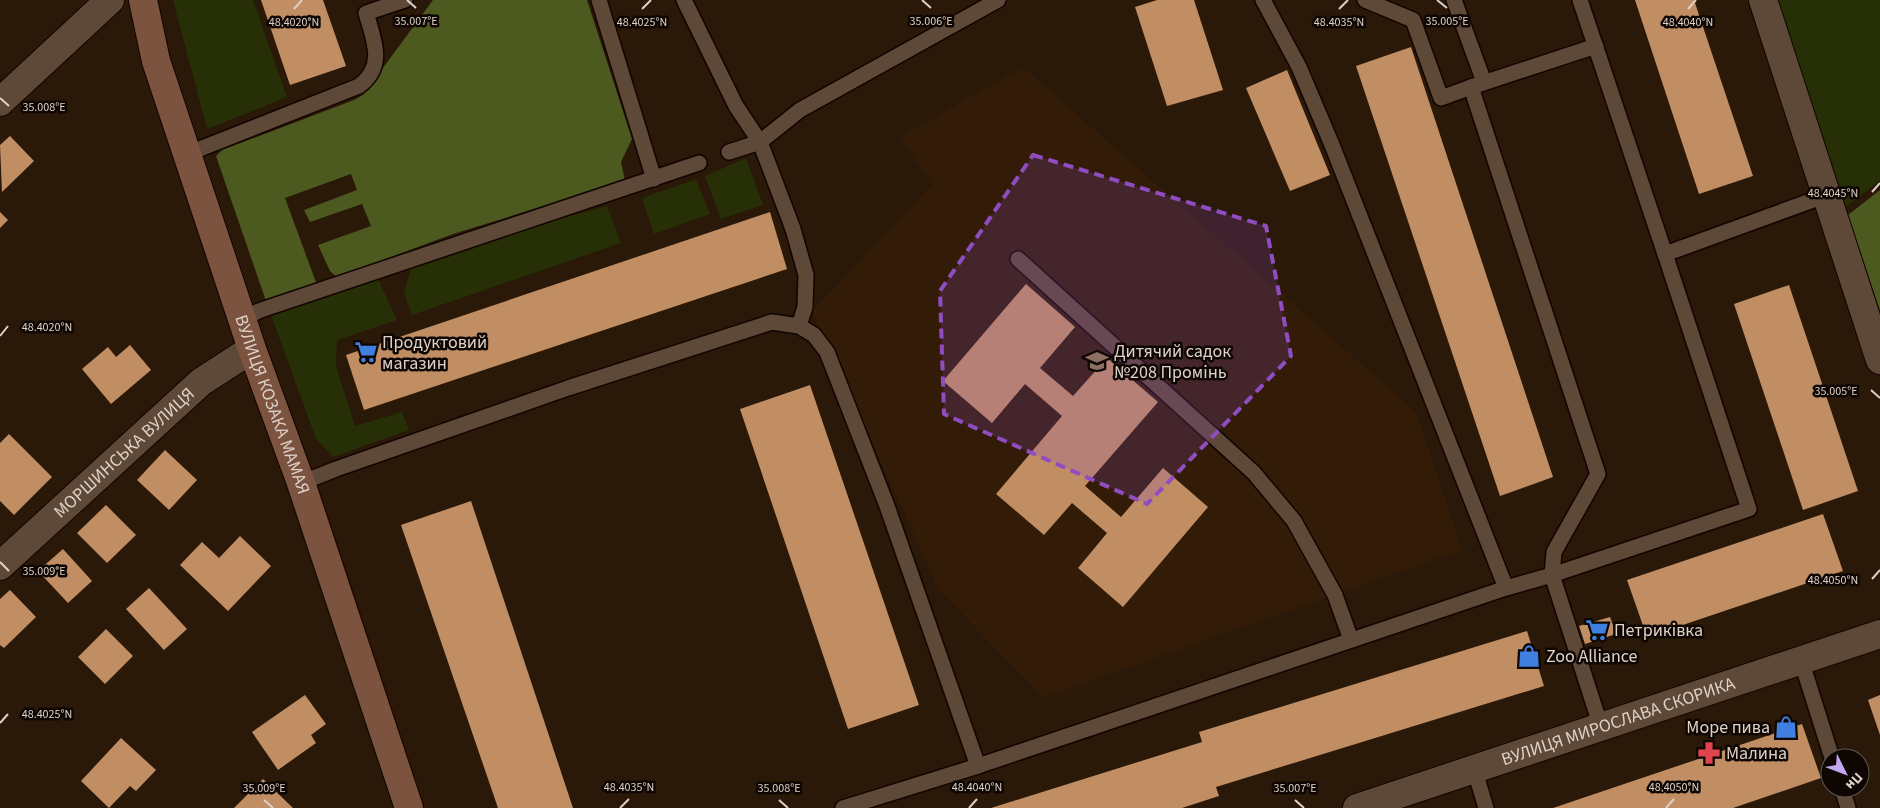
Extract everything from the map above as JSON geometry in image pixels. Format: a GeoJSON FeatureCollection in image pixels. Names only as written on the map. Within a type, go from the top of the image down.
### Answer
{"type":"FeatureCollection","features":[{"type":"Feature","properties":{"kind":"street"},"geometry":{"type":"LineString","coordinates":[[0,102],[110,0]]}},
{"type":"Feature","properties":{"kind":"street","name":"ВУЛИЦЯ КОЗАКА МАМАЯ"},"geometry":{"type":"LineString","coordinates":[[143,0],[156,61],[186,154],[252,349],[302,483],[409,808]]}},
{"type":"Feature","properties":{"kind":"street"},"geometry":{"type":"LineString","coordinates":[[1763,0],[1880,360]]}},
{"type":"Feature","properties":{"kind":"street","name":"МОРШИНСЬКА ВУЛИЦЯ"},"geometry":{"type":"LineString","coordinates":[[0,566],[201,382],[252,349]]}},
{"type":"Feature","properties":{"kind":"street","name":"ВУЛИЦЯ МИРОСЛАВА СКОРИКА"},"geometry":{"type":"LineString","coordinates":[[1356,808],[1404,800],[1474,768],[1880,634]]}},
{"type":"Feature","properties":{"kind":"lane"},"geometry":{"type":"LineString","coordinates":[[186,154],[359,86],[373,70],[377,58],[366,13],[405,0]]}},
{"type":"Feature","properties":{"kind":"lane"},"geometry":{"type":"LineString","coordinates":[[599,0],[654,179]]}},
{"type":"Feature","properties":{"kind":"lane"},"geometry":{"type":"LineString","coordinates":[[684,0],[736,106],[760,142],[793,229],[806,275],[805,307],[799,326]]}},
{"type":"Feature","properties":{"kind":"lane"},"geometry":{"type":"LineString","coordinates":[[729,152],[760,142],[800,110],[998,0]]}},
{"type":"Feature","properties":{"kind":"lane"},"geometry":{"type":"LineString","coordinates":[[1263,0],[1299,67],[1332,145],[1506,588]]}},
{"type":"Feature","properties":{"kind":"lane"},"geometry":{"type":"LineString","coordinates":[[1365,0],[1413,20],[1441,98],[1478,84],[1596,46]]}},
{"type":"Feature","properties":{"kind":"lane"},"geometry":{"type":"LineString","coordinates":[[1454,0],[1598,474],[1554,552],[1552,575],[1601,727]]}},
{"type":"Feature","properties":{"kind":"lane"},"geometry":{"type":"LineString","coordinates":[[843,808],[978,766],[1506,588],[1552,575],[1749,509],[1580,0]]}},
{"type":"Feature","properties":{"kind":"lane"},"geometry":{"type":"LineString","coordinates":[[242,319],[261,310],[307,294],[699,163]]}},
{"type":"Feature","properties":{"kind":"lane"},"geometry":{"type":"LineString","coordinates":[[1665,254],[1827,194]]}},
{"type":"Feature","properties":{"kind":"lane"},"geometry":{"type":"LineString","coordinates":[[1018,259],[1254,473],[1294,521],[1335,595],[1351,640]]}},
{"type":"Feature","properties":{"kind":"lane"},"geometry":{"type":"LineString","coordinates":[[302,483],[336,469],[568,388],[772,322],[799,326],[814,336],[827,352],[844,392],[887,506],[978,766]]}},
{"type":"Feature","properties":{"kind":"lane"},"geometry":{"type":"LineString","coordinates":[[1801,660],[1829,748]]}},
{"type":"Feature","properties":{"kind":"lane"},"geometry":{"type":"LineString","coordinates":[[1474,768],[1486,808]]}},
{"type":"Feature","properties":{"kind":"highlighted area"},"geometry":{"type":"Polygon","coordinates":[[[1033,155],[1266,226],[1291,356],[1147,504],[944,414],[940,291],[1033,155]]]}},
{"type":"Feature","properties":{"kind":"shaded area","name":"Дитячий садок №208 Промінь"},"geometry":{"type":"Polygon","coordinates":[[[1023,67],[1416,412],[1462,550],[1043,698],[939,590],[812,311],[932,185],[900,137],[1023,67]]]}},
{"type":"Feature","properties":{"kind":"green space"},"geometry":{"type":"Polygon","coordinates":[[[173,0],[253,0],[287,97],[207,129],[173,0]]]}},
{"type":"Feature","properties":{"kind":"green space"},"geometry":{"type":"Polygon","coordinates":[[[433,0],[587,0],[632,139],[621,162],[625,181],[453,234],[337,277],[330,271],[318,245],[371,226],[362,204],[310,222],[304,210],[357,190],[351,174],[285,198],[317,285],[266,301],[216,156],[222,150],[363,95],[433,0]]]}},
{"type":"Feature","properties":{"kind":"green space"},"geometry":{"type":"Polygon","coordinates":[[[1777,0],[1880,0],[1880,180],[1846,207],[1777,0]]]}},
{"type":"Feature","properties":{"kind":"green space"},"geometry":{"type":"Polygon","coordinates":[[[746,158],[763,205],[721,219],[705,176],[746,158]]]}},
{"type":"Feature","properties":{"kind":"green space"},"geometry":{"type":"Polygon","coordinates":[[[696,179],[710,214],[654,234],[642,198],[696,179]]]}},
{"type":"Feature","properties":{"kind":"green space"},"geometry":{"type":"Polygon","coordinates":[[[1880,190],[1880,311],[1848,215],[1880,190]]]}},
{"type":"Feature","properties":{"kind":"green space"},"geometry":{"type":"Polygon","coordinates":[[[607,206],[621,243],[412,315],[404,293],[412,265],[498,236],[607,206]]]}},
{"type":"Feature","properties":{"kind":"green space"},"geometry":{"type":"Polygon","coordinates":[[[378,279],[397,320],[337,340],[336,366],[355,426],[402,412],[409,430],[333,457],[316,439],[271,315],[378,279]]]}},
{"type":"Feature","properties":{"kind":"building"},"geometry":{"type":"Polygon","coordinates":[[[261,0],[323,0],[346,66],[290,85],[261,0]]]}},
{"type":"Feature","properties":{"kind":"building"},"geometry":{"type":"Polygon","coordinates":[[[1157,0],[1194,0],[1223,90],[1167,106],[1135,7],[1157,0]]]}},
{"type":"Feature","properties":{"kind":"building"},"geometry":{"type":"Polygon","coordinates":[[[1635,0],[1694,0],[1753,176],[1699,194],[1635,0]]]}},
{"type":"Feature","properties":{"kind":"building"},"geometry":{"type":"Polygon","coordinates":[[[1411,47],[1553,477],[1500,496],[1356,66],[1411,47]]]}},
{"type":"Feature","properties":{"kind":"building"},"geometry":{"type":"Polygon","coordinates":[[[1287,70],[1330,175],[1290,191],[1246,88],[1287,70]]]}},
{"type":"Feature","properties":{"kind":"building"},"geometry":{"type":"Polygon","coordinates":[[[10,136],[34,161],[2,192],[0,145],[10,136]]]}},
{"type":"Feature","properties":{"kind":"building"},"geometry":{"type":"Polygon","coordinates":[[[0,212],[8,220],[0,228],[0,212]]]}},
{"type":"Feature","properties":{"kind":"building"},"geometry":{"type":"Polygon","coordinates":[[[770,212],[787,269],[364,410],[346,355],[770,212]]]}},
{"type":"Feature","properties":{"kind":"building"},"geometry":{"type":"Polygon","coordinates":[[[1026,284],[1075,327],[1040,368],[1073,396],[1107,358],[1158,402],[1085,486],[1121,517],[1163,468],[1208,507],[1123,607],[1078,568],[1107,533],[1072,503],[1044,535],[996,494],[1062,416],[1025,384],[992,423],[943,381],[1026,284]]]}},
{"type":"Feature","properties":{"kind":"building"},"geometry":{"type":"Polygon","coordinates":[[[1789,285],[1858,491],[1803,510],[1734,304],[1789,285]]]}},
{"type":"Feature","properties":{"kind":"building"},"geometry":{"type":"Polygon","coordinates":[[[130,345],[151,370],[111,404],[82,369],[108,347],[116,357],[130,345]]]}},
{"type":"Feature","properties":{"kind":"building"},"geometry":{"type":"Polygon","coordinates":[[[810,385],[919,705],[848,729],[740,409],[810,385]]]}},
{"type":"Feature","properties":{"kind":"building"},"geometry":{"type":"Polygon","coordinates":[[[9,434],[52,477],[14,515],[0,501],[0,443],[9,434]]]}},
{"type":"Feature","properties":{"kind":"building"},"geometry":{"type":"Polygon","coordinates":[[[165,450],[197,480],[169,510],[137,480],[165,450]]]}},
{"type":"Feature","properties":{"kind":"building"},"geometry":{"type":"Polygon","coordinates":[[[471,501],[573,808],[498,808],[401,525],[471,501]]]}},
{"type":"Feature","properties":{"kind":"building"},"geometry":{"type":"Polygon","coordinates":[[[106,505],[136,535],[107,563],[77,533],[106,505]]]}},
{"type":"Feature","properties":{"kind":"building"},"geometry":{"type":"Polygon","coordinates":[[[1823,514],[1843,571],[1647,637],[1627,580],[1823,514]]]}},
{"type":"Feature","properties":{"kind":"building"},"geometry":{"type":"Polygon","coordinates":[[[240,536],[271,566],[228,611],[180,565],[202,542],[219,558],[240,536]]]}},
{"type":"Feature","properties":{"kind":"building"},"geometry":{"type":"Polygon","coordinates":[[[63,549],[92,581],[68,603],[38,571],[63,549]]]}},
{"type":"Feature","properties":{"kind":"building"},"geometry":{"type":"Polygon","coordinates":[[[149,588],[187,629],[164,650],[126,609],[149,588]]]}},
{"type":"Feature","properties":{"kind":"building"},"geometry":{"type":"Polygon","coordinates":[[[10,590],[36,617],[4,648],[0,645],[0,599],[10,590]]]}},
{"type":"Feature","properties":{"kind":"building","name":"Петриківка"},"geometry":{"type":"Polygon","coordinates":[[[1610,617],[1616,634],[1585,644],[1579,626],[1610,617]]]}},
{"type":"Feature","properties":{"kind":"building"},"geometry":{"type":"Polygon","coordinates":[[[106,629],[133,656],[105,684],[78,657],[106,629]]]}},
{"type":"Feature","properties":{"kind":"building"},"geometry":{"type":"Polygon","coordinates":[[[1527,631],[1544,686],[1216,787],[1219,796],[1182,808],[991,808],[1202,742],[1199,732],[1527,631]]]}},
{"type":"Feature","properties":{"kind":"building"},"geometry":{"type":"Polygon","coordinates":[[[305,695],[326,724],[311,735],[316,743],[278,770],[252,732],[305,695]]]}},
{"type":"Feature","properties":{"kind":"building"},"geometry":{"type":"Polygon","coordinates":[[[1880,695],[1880,735],[1868,700],[1880,695]]]}},
{"type":"Feature","properties":{"kind":"building"},"geometry":{"type":"Polygon","coordinates":[[[1802,724],[1820,775],[1820,778],[1733,808],[1553,808],[1802,724]]]}},
{"type":"Feature","properties":{"kind":"building"},"geometry":{"type":"Polygon","coordinates":[[[121,738],[156,770],[136,791],[130,786],[109,808],[81,781],[121,738]]]}},
{"type":"Feature","properties":{"kind":"building"},"geometry":{"type":"Polygon","coordinates":[[[263,779],[293,808],[234,808],[263,779]]]}},
{"type":"Feature","properties":{"kind":"place","name":"Продуктовий магазин"},"geometry":{"type":"Point","coordinates":[366,352]}},
{"type":"Feature","properties":{"kind":"place","name":"Дитячий садок №208 Промінь"},"geometry":{"type":"Point","coordinates":[1097,361]}},
{"type":"Feature","properties":{"kind":"place","name":"Петриківка"},"geometry":{"type":"Point","coordinates":[1597,630]}},
{"type":"Feature","properties":{"kind":"place","name":"Zoo Alliance"},"geometry":{"type":"Point","coordinates":[1529,656]}},
{"type":"Feature","properties":{"kind":"place","name":"Море пива"},"geometry":{"type":"Point","coordinates":[1786,727]}},
{"type":"Feature","properties":{"kind":"place","name":"Малина"},"geometry":{"type":"Point","coordinates":[1709,753]}}]}
